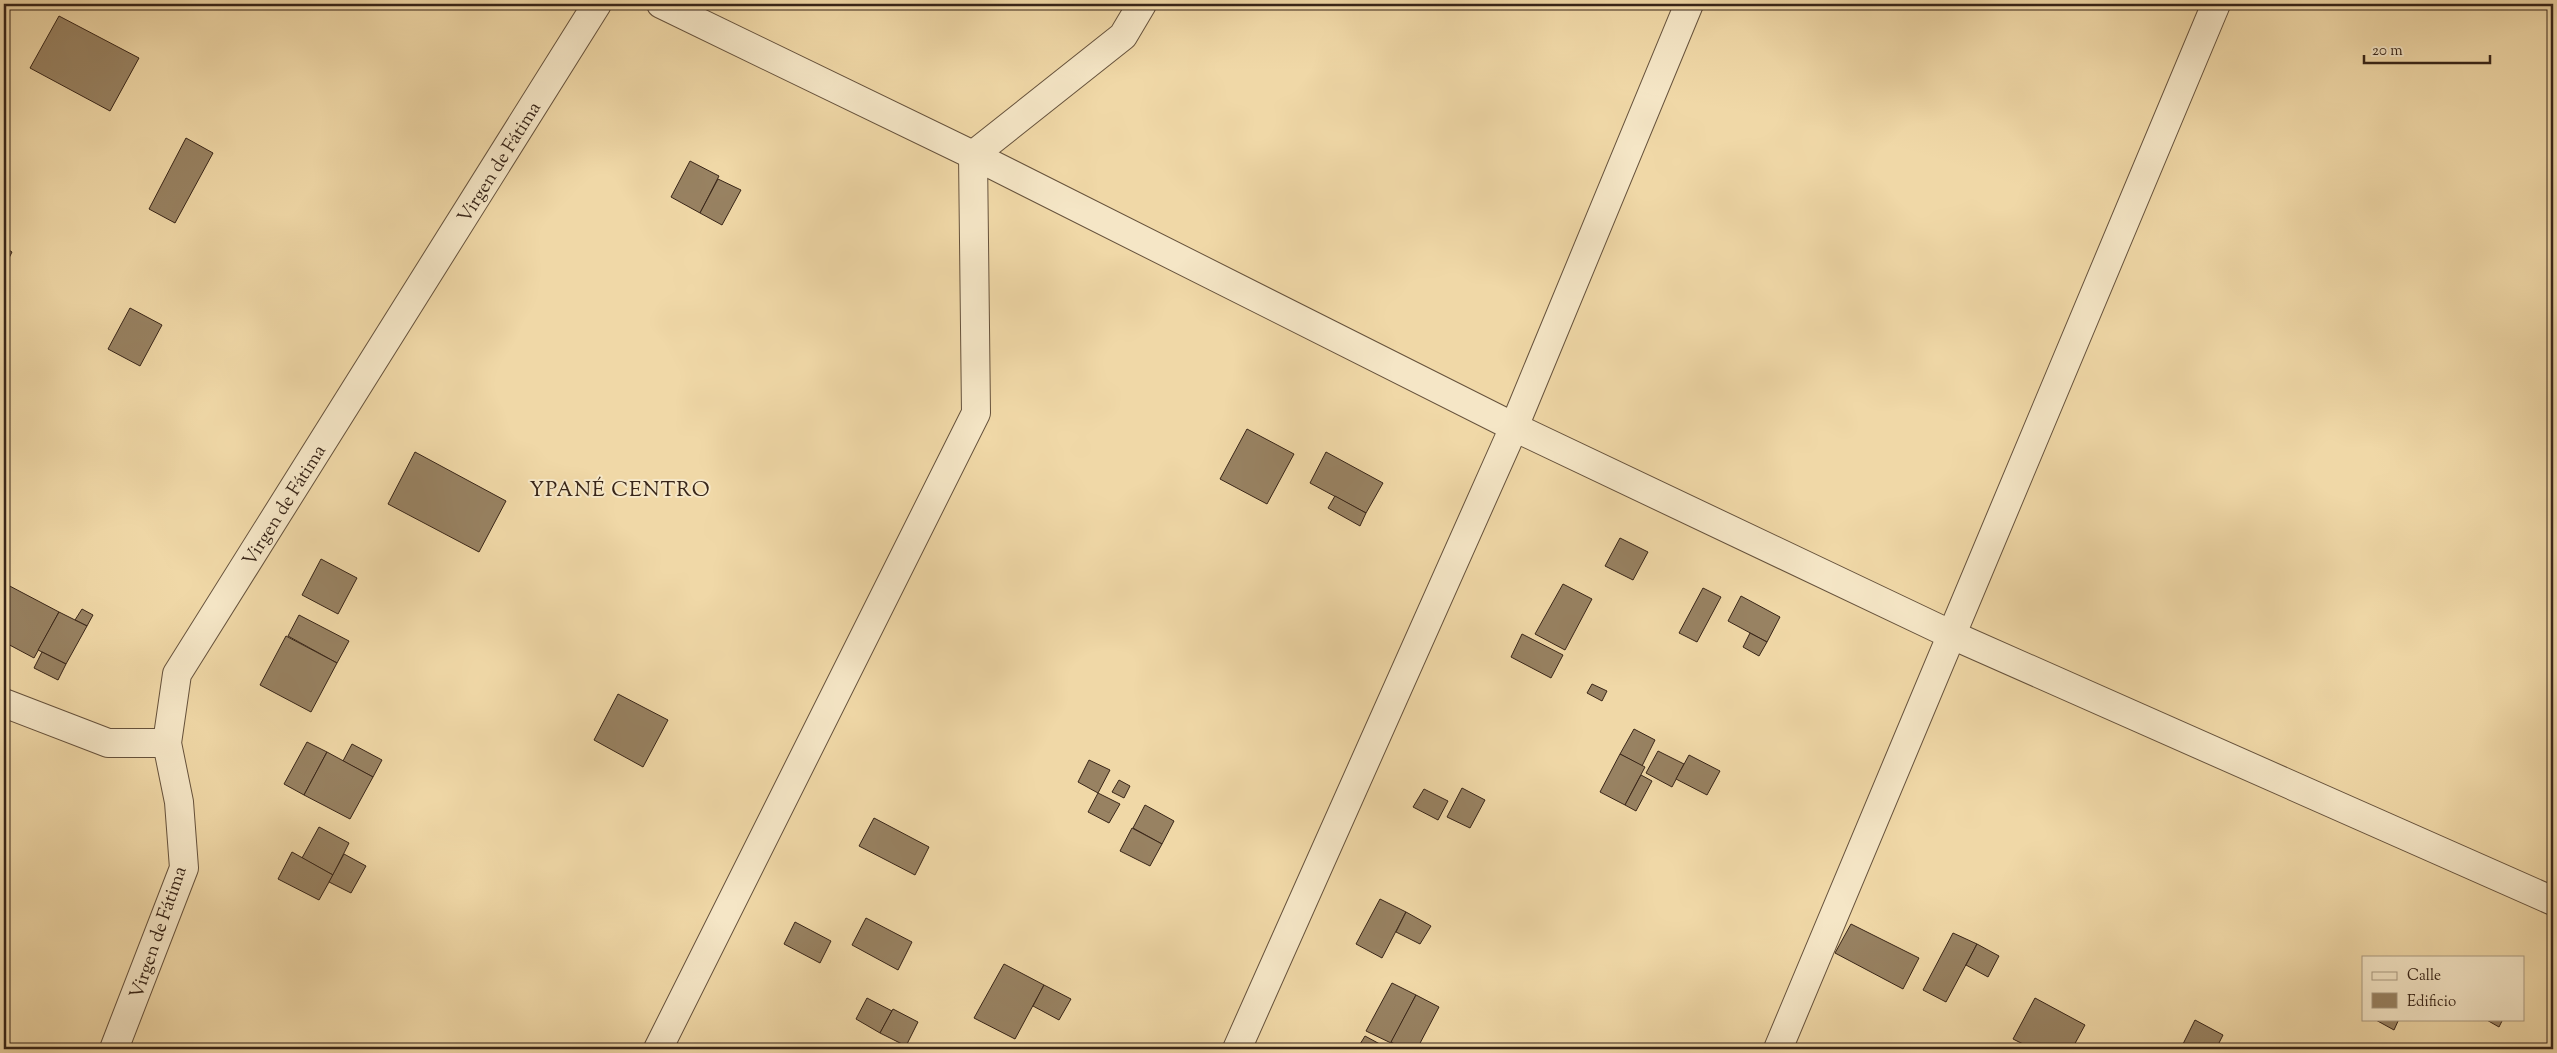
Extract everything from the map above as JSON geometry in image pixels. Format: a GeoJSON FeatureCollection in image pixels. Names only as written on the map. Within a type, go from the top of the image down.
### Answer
{"type":"FeatureCollection","features":[{"type":"Feature","properties":{"kind":"street","name":"Virgen de Fátima"},"geometry":{"type":"LineString","coordinates":[[114,1049],[184,868],[179,802],[167,742],[177,674],[597,4]]}},
{"type":"Feature","properties":{"kind":"street"},"geometry":{"type":"LineString","coordinates":[[661,4],[973,155],[1514,427],[1952,635],[2553,901]]}},
{"type":"Feature","properties":{"kind":"street"},"geometry":{"type":"LineString","coordinates":[[973,155],[1124,36],[1142,4]]}},
{"type":"Feature","properties":{"kind":"street"},"geometry":{"type":"LineString","coordinates":[[1237,1049],[1514,427],[1689,4]]}},
{"type":"Feature","properties":{"kind":"street"},"geometry":{"type":"LineString","coordinates":[[1778,1049],[2216,4]]}},
{"type":"Feature","properties":{"kind":"street"},"geometry":{"type":"LineString","coordinates":[[658,1049],[976,413],[973,155]]}},
{"type":"Feature","properties":{"kind":"street"},"geometry":{"type":"LineString","coordinates":[[4,703],[108,742],[167,742]]}},
{"type":"Feature","properties":{"kind":"building"},"geometry":{"type":"Polygon","coordinates":[[[59,16],[139,58],[110,111],[30,68],[59,16]]]}},
{"type":"Feature","properties":{"kind":"building"},"geometry":{"type":"Polygon","coordinates":[[[186,138],[213,153],[175,223],[149,209],[186,138]]]}},
{"type":"Feature","properties":{"kind":"building"},"geometry":{"type":"Polygon","coordinates":[[[690,161],[719,176],[700,213],[671,197],[690,161]]]}},
{"type":"Feature","properties":{"kind":"building"},"geometry":{"type":"Polygon","coordinates":[[[718,179],[741,190],[722,225],[700,213],[718,179]]]}},
{"type":"Feature","properties":{"kind":"building"},"geometry":{"type":"Polygon","coordinates":[[[4,247],[12,252],[4,268],[4,247]]]}},
{"type":"Feature","properties":{"kind":"building"},"geometry":{"type":"Polygon","coordinates":[[[130,308],[162,325],[140,366],[108,349],[130,308]]]}},
{"type":"Feature","properties":{"kind":"building"},"geometry":{"type":"Polygon","coordinates":[[[1247,429],[1294,454],[1267,504],[1220,479],[1247,429]]]}},
{"type":"Feature","properties":{"kind":"building"},"geometry":{"type":"Polygon","coordinates":[[[415,452],[506,501],[479,552],[388,504],[415,452]]]}},
{"type":"Feature","properties":{"kind":"building"},"geometry":{"type":"Polygon","coordinates":[[[1326,452],[1383,483],[1366,513],[1310,483],[1326,452]]]}},
{"type":"Feature","properties":{"kind":"building"},"geometry":{"type":"Polygon","coordinates":[[[1335,496],[1366,513],[1360,526],[1328,508],[1335,496]]]}},
{"type":"Feature","properties":{"kind":"building"},"geometry":{"type":"Polygon","coordinates":[[[1620,538],[1648,552],[1633,580],[1605,566],[1620,538]]]}},
{"type":"Feature","properties":{"kind":"building"},"geometry":{"type":"Polygon","coordinates":[[[321,559],[357,578],[338,614],[302,595],[321,559]]]}},
{"type":"Feature","properties":{"kind":"building"},"geometry":{"type":"Polygon","coordinates":[[[4,583],[59,612],[34,658],[4,642],[4,583]]]}},
{"type":"Feature","properties":{"kind":"building"},"geometry":{"type":"Polygon","coordinates":[[[1563,584],[1592,599],[1565,650],[1535,634],[1563,584]]]}},
{"type":"Feature","properties":{"kind":"building"},"geometry":{"type":"Polygon","coordinates":[[[1703,588],[1721,597],[1697,642],[1679,633],[1703,588]]]}},
{"type":"Feature","properties":{"kind":"building"},"geometry":{"type":"Polygon","coordinates":[[[1741,596],[1780,617],[1767,642],[1728,621],[1741,596]]]}},
{"type":"Feature","properties":{"kind":"building"},"geometry":{"type":"Polygon","coordinates":[[[82,609],[93,615],[87,626],[75,620],[82,609]]]}},
{"type":"Feature","properties":{"kind":"building"},"geometry":{"type":"Polygon","coordinates":[[[59,612],[87,626],[66,664],[38,650],[59,612]]]}},
{"type":"Feature","properties":{"kind":"building"},"geometry":{"type":"Polygon","coordinates":[[[299,615],[349,641],[337,663],[288,636],[299,615]]]}},
{"type":"Feature","properties":{"kind":"building"},"geometry":{"type":"Polygon","coordinates":[[[1750,633],[1767,642],[1759,656],[1743,647],[1750,633]]]}},
{"type":"Feature","properties":{"kind":"building"},"geometry":{"type":"Polygon","coordinates":[[[1522,634],[1563,655],[1551,678],[1511,657],[1522,634]]]}},
{"type":"Feature","properties":{"kind":"building"},"geometry":{"type":"Polygon","coordinates":[[[286,636],[337,663],[311,712],[260,685],[286,636]]]}},
{"type":"Feature","properties":{"kind":"building"},"geometry":{"type":"Polygon","coordinates":[[[42,652],[66,664],[58,680],[34,668],[42,652]]]}},
{"type":"Feature","properties":{"kind":"building"},"geometry":{"type":"Polygon","coordinates":[[[1592,684],[1607,691],[1602,701],[1587,693],[1592,684]]]}},
{"type":"Feature","properties":{"kind":"building"},"geometry":{"type":"Polygon","coordinates":[[[618,694],[668,720],[643,767],[594,740],[618,694]]]}},
{"type":"Feature","properties":{"kind":"building"},"geometry":{"type":"Polygon","coordinates":[[[1634,729],[1655,740],[1642,766],[1620,754],[1634,729]]]}},
{"type":"Feature","properties":{"kind":"building"},"geometry":{"type":"Polygon","coordinates":[[[307,742],[327,752],[304,795],[284,784],[307,742]]]}},
{"type":"Feature","properties":{"kind":"building"},"geometry":{"type":"Polygon","coordinates":[[[352,744],[382,760],[373,777],[343,761],[352,744]]]}},
{"type":"Feature","properties":{"kind":"building"},"geometry":{"type":"Polygon","coordinates":[[[1658,751],[1684,764],[1672,787],[1646,773],[1658,751]]]}},
{"type":"Feature","properties":{"kind":"building"},"geometry":{"type":"Polygon","coordinates":[[[327,752],[373,777],[350,819],[304,795],[327,752]]]}},
{"type":"Feature","properties":{"kind":"building"},"geometry":{"type":"Polygon","coordinates":[[[1620,754],[1645,767],[1625,805],[1600,792],[1620,754]]]}},
{"type":"Feature","properties":{"kind":"building"},"geometry":{"type":"Polygon","coordinates":[[[1689,755],[1720,771],[1707,795],[1676,779],[1689,755]]]}},
{"type":"Feature","properties":{"kind":"building"},"geometry":{"type":"Polygon","coordinates":[[[1089,760],[1110,770],[1098,793],[1078,782],[1089,760]]]}},
{"type":"Feature","properties":{"kind":"building"},"geometry":{"type":"Polygon","coordinates":[[[1641,775],[1652,781],[1636,811],[1625,805],[1641,775]]]}},
{"type":"Feature","properties":{"kind":"building"},"geometry":{"type":"Polygon","coordinates":[[[1119,780],[1130,786],[1124,798],[1112,792],[1119,780]]]}},
{"type":"Feature","properties":{"kind":"building"},"geometry":{"type":"Polygon","coordinates":[[[1462,788],[1485,800],[1470,828],[1447,817],[1462,788]]]}},
{"type":"Feature","properties":{"kind":"building"},"geometry":{"type":"Polygon","coordinates":[[[1424,789],[1448,801],[1438,820],[1413,807],[1424,789]]]}},
{"type":"Feature","properties":{"kind":"building"},"geometry":{"type":"Polygon","coordinates":[[[1098,793],[1120,804],[1109,823],[1088,812],[1098,793]]]}},
{"type":"Feature","properties":{"kind":"building"},"geometry":{"type":"Polygon","coordinates":[[[1145,805],[1174,821],[1162,844],[1133,828],[1145,805]]]}},
{"type":"Feature","properties":{"kind":"building"},"geometry":{"type":"Polygon","coordinates":[[[874,818],[929,847],[915,875],[859,846],[874,818]]]}},
{"type":"Feature","properties":{"kind":"building"},"geometry":{"type":"Polygon","coordinates":[[[319,827],[349,843],[333,875],[302,858],[319,827]]]}},
{"type":"Feature","properties":{"kind":"building"},"geometry":{"type":"Polygon","coordinates":[[[1132,828],[1162,844],[1150,866],[1120,851],[1132,828]]]}},
{"type":"Feature","properties":{"kind":"building"},"geometry":{"type":"Polygon","coordinates":[[[292,852],[333,875],[319,900],[278,879],[292,852]]]}},
{"type":"Feature","properties":{"kind":"building"},"geometry":{"type":"Polygon","coordinates":[[[344,854],[366,866],[351,893],[329,882],[344,854]]]}},
{"type":"Feature","properties":{"kind":"building"},"geometry":{"type":"Polygon","coordinates":[[[1380,899],[1406,912],[1382,958],[1356,944],[1380,899]]]}},
{"type":"Feature","properties":{"kind":"building"},"geometry":{"type":"Polygon","coordinates":[[[1406,912],[1431,926],[1420,944],[1396,932],[1406,912]]]}},
{"type":"Feature","properties":{"kind":"building"},"geometry":{"type":"Polygon","coordinates":[[[866,918],[912,942],[898,970],[852,945],[866,918]]]}},
{"type":"Feature","properties":{"kind":"building"},"geometry":{"type":"Polygon","coordinates":[[[795,922],[831,941],[820,963],[784,944],[795,922]]]}},
{"type":"Feature","properties":{"kind":"building"},"geometry":{"type":"Polygon","coordinates":[[[1851,924],[1919,958],[1903,989],[1835,953],[1851,924]]]}},
{"type":"Feature","properties":{"kind":"building"},"geometry":{"type":"Polygon","coordinates":[[[1953,933],[1977,944],[1946,1002],[1923,990],[1953,933]]]}},
{"type":"Feature","properties":{"kind":"building"},"geometry":{"type":"Polygon","coordinates":[[[1977,944],[1999,956],[1988,977],[1966,965],[1977,944]]]}},
{"type":"Feature","properties":{"kind":"building"},"geometry":{"type":"Polygon","coordinates":[[[1004,964],[1044,985],[1015,1039],[974,1018],[1004,964]]]}},
{"type":"Feature","properties":{"kind":"building"},"geometry":{"type":"Polygon","coordinates":[[[1392,983],[1416,995],[1391,1043],[1366,1031],[1392,983]]]}},
{"type":"Feature","properties":{"kind":"building"},"geometry":{"type":"Polygon","coordinates":[[[1044,985],[1071,999],[1059,1020],[1033,1006],[1044,985]]]}},
{"type":"Feature","properties":{"kind":"building"},"geometry":{"type":"Polygon","coordinates":[[[1416,995],[1439,1007],[1417,1049],[1404,1049],[1391,1042],[1416,995]]]}},
{"type":"Feature","properties":{"kind":"building"},"geometry":{"type":"Polygon","coordinates":[[[867,998],[892,1011],[880,1033],[856,1019],[867,998]]]}},
{"type":"Feature","properties":{"kind":"building"},"geometry":{"type":"Polygon","coordinates":[[[2035,998],[2085,1025],[2072,1049],[2033,1049],[2013,1039],[2035,998]]]}},
{"type":"Feature","properties":{"kind":"building"},"geometry":{"type":"Polygon","coordinates":[[[893,1009],[918,1022],[906,1046],[880,1033],[893,1009]]]}},
{"type":"Feature","properties":{"kind":"building"},"geometry":{"type":"Polygon","coordinates":[[[2195,1020],[2223,1035],[2216,1049],[2181,1048],[2195,1020]]]}},
{"type":"Feature","properties":{"kind":"building"},"geometry":{"type":"Polygon","coordinates":[[[2376,1020],[2399,1020],[2394,1030],[2376,1020]]]}},
{"type":"Feature","properties":{"kind":"building"},"geometry":{"type":"Polygon","coordinates":[[[2487,1020],[2502,1020],[2499,1027],[2487,1020]]]}},
{"type":"Feature","properties":{"kind":"building"},"geometry":{"type":"Polygon","coordinates":[[[1365,1036],[1389,1049],[1357,1049],[1365,1036]]]}},
{"type":"Feature","properties":{"kind":"district","name":"YPANÉ CENTRO"},"geometry":{"type":"Point","coordinates":[620,489]}}]}
